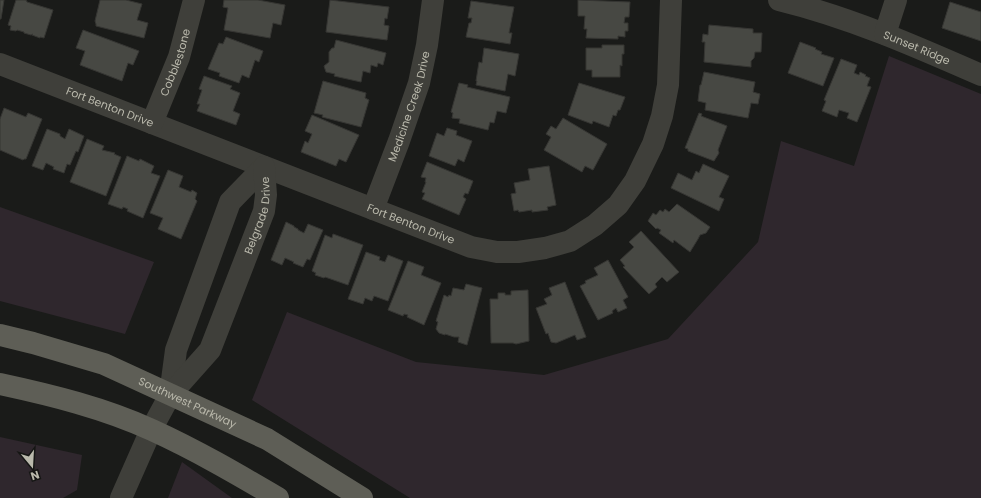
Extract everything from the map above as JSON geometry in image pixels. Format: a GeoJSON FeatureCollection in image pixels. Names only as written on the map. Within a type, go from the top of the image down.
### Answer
{"type":"FeatureCollection","features":[{"type":"Feature","properties":{"kind":"main road","name":"Southwest Parkway"},"geometry":{"type":"LineString","coordinates":[[0,335],[104,364],[267,439],[362,498]]}},
{"type":"Feature","properties":{"kind":"main road"},"geometry":{"type":"LineString","coordinates":[[0,384],[24,389],[96,409],[151,430],[204,456],[278,498]]}},
{"type":"Feature","properties":{"kind":"street","name":"Cobblestone"},"geometry":{"type":"LineString","coordinates":[[152,123],[179,57],[194,0]]}},
{"type":"Feature","properties":{"kind":"street","name":"Medicine Creek Drive"},"geometry":{"type":"LineString","coordinates":[[373,209],[419,83],[427,45],[433,0]]}},
{"type":"Feature","properties":{"kind":"street","name":"Fort Benton Drive"},"geometry":{"type":"LineString","coordinates":[[0,64],[471,247],[497,252],[518,252],[546,248],[570,241],[595,225],[618,205],[635,181],[653,144],[662,116],[668,85],[671,0]]}},
{"type":"Feature","properties":{"kind":"street"},"geometry":{"type":"LineString","coordinates":[[779,0],[808,7],[885,34]]}},
{"type":"Feature","properties":{"kind":"street","name":"Sunset Ridge"},"geometry":{"type":"LineString","coordinates":[[896,0],[885,34],[981,75]]}},
{"type":"Feature","properties":{"kind":"street","name":"Belgrade Drive"},"geometry":{"type":"LineString","coordinates":[[170,395],[176,350],[230,202],[264,167]]}},
{"type":"Feature","properties":{"kind":"street","name":"Belgrade Drive"},"geometry":{"type":"LineString","coordinates":[[121,498],[151,430],[170,395],[210,350],[264,211],[266,195],[264,167]]}},
{"type":"Feature","properties":{"kind":"shaded area"},"geometry":{"type":"Polygon","coordinates":[[[889,56],[981,94],[981,498],[410,498],[252,400],[287,312],[416,362],[544,375],[668,339],[758,242],[781,141],[854,166],[889,56]]]}},
{"type":"Feature","properties":{"kind":"shaded area"},"geometry":{"type":"Polygon","coordinates":[[[0,207],[154,262],[125,334],[0,301],[0,207]]]}},
{"type":"Feature","properties":{"kind":"shaded area"},"geometry":{"type":"Polygon","coordinates":[[[0,437],[82,455],[77,490],[63,498],[0,498],[0,437]]]}},
{"type":"Feature","properties":{"kind":"shaded area"},"geometry":{"type":"Polygon","coordinates":[[[182,462],[232,498],[168,498],[182,462]]]}},
{"type":"Feature","properties":{"kind":"building"},"geometry":{"type":"Polygon","coordinates":[[[0,0],[4,0],[1,19],[0,19],[0,0]]]}},
{"type":"Feature","properties":{"kind":"building"},"geometry":{"type":"Polygon","coordinates":[[[16,0],[26,0],[27,2],[53,10],[44,38],[17,30],[10,30],[11,26],[8,25],[16,0]]]}},
{"type":"Feature","properties":{"kind":"building"},"geometry":{"type":"Polygon","coordinates":[[[100,0],[126,0],[142,4],[137,20],[148,23],[144,38],[96,26],[95,21],[100,0]]]}},
{"type":"Feature","properties":{"kind":"building"},"geometry":{"type":"Polygon","coordinates":[[[224,0],[258,0],[285,5],[281,25],[273,23],[270,38],[224,30],[228,8],[223,7],[224,0]]]}},
{"type":"Feature","properties":{"kind":"building"},"geometry":{"type":"Polygon","coordinates":[[[330,0],[389,7],[387,19],[385,18],[384,25],[389,26],[387,40],[326,32],[330,0]]]}},
{"type":"Feature","properties":{"kind":"building"},"geometry":{"type":"Polygon","coordinates":[[[578,0],[630,2],[629,17],[625,17],[624,23],[628,23],[628,31],[625,31],[625,37],[618,36],[618,39],[586,38],[587,29],[584,29],[585,16],[578,16],[578,0]]]}},
{"type":"Feature","properties":{"kind":"building"},"geometry":{"type":"Polygon","coordinates":[[[471,1],[514,7],[509,33],[512,33],[510,44],[466,37],[469,23],[471,23],[472,18],[468,18],[471,1]]]}},
{"type":"Feature","properties":{"kind":"building"},"geometry":{"type":"Polygon","coordinates":[[[950,2],[981,12],[981,41],[942,28],[950,2]]]}},
{"type":"Feature","properties":{"kind":"building"},"geometry":{"type":"Polygon","coordinates":[[[709,25],[753,29],[753,33],[762,33],[761,52],[755,52],[754,58],[751,61],[751,67],[704,62],[705,42],[702,42],[703,34],[708,35],[709,25]]]}},
{"type":"Feature","properties":{"kind":"building"},"geometry":{"type":"Polygon","coordinates":[[[83,30],[139,51],[133,65],[128,63],[122,81],[80,65],[85,51],[76,48],[83,30]]]}},
{"type":"Feature","properties":{"kind":"building"},"geometry":{"type":"Polygon","coordinates":[[[226,37],[263,51],[259,62],[255,60],[249,78],[242,75],[239,83],[219,76],[220,73],[208,69],[219,43],[223,44],[226,37]]]}},
{"type":"Feature","properties":{"kind":"building"},"geometry":{"type":"Polygon","coordinates":[[[336,40],[386,53],[383,65],[378,63],[377,67],[371,65],[370,73],[363,71],[361,82],[334,76],[335,74],[326,72],[324,66],[329,62],[329,52],[332,48],[334,48],[336,40]]]}},
{"type":"Feature","properties":{"kind":"building"},"geometry":{"type":"Polygon","coordinates":[[[800,42],[816,48],[815,49],[822,52],[821,54],[834,58],[823,86],[788,73],[800,42]]]}},
{"type":"Feature","properties":{"kind":"building"},"geometry":{"type":"Polygon","coordinates":[[[602,45],[624,45],[622,66],[620,65],[620,77],[592,77],[592,70],[586,70],[586,48],[602,48],[602,45]]]}},
{"type":"Feature","properties":{"kind":"building"},"geometry":{"type":"Polygon","coordinates":[[[484,48],[519,54],[515,76],[508,74],[505,91],[476,85],[479,62],[482,63],[484,48]]]}},
{"type":"Feature","properties":{"kind":"building"},"geometry":{"type":"Polygon","coordinates":[[[841,59],[857,65],[854,73],[859,75],[860,72],[870,78],[867,86],[871,87],[857,122],[847,118],[849,113],[839,110],[837,117],[822,111],[826,101],[824,100],[841,59]]]}},
{"type":"Feature","properties":{"kind":"building"},"geometry":{"type":"Polygon","coordinates":[[[704,72],[755,82],[753,92],[760,94],[758,104],[751,103],[748,118],[705,110],[706,103],[698,101],[700,85],[704,72]]]}},
{"type":"Feature","properties":{"kind":"building"},"geometry":{"type":"Polygon","coordinates":[[[204,76],[232,86],[230,89],[240,93],[233,111],[240,114],[236,125],[197,111],[200,104],[197,104],[202,90],[199,89],[204,76]]]}},
{"type":"Feature","properties":{"kind":"building"},"geometry":{"type":"Polygon","coordinates":[[[323,81],[366,93],[365,98],[369,100],[361,127],[322,117],[323,115],[314,113],[323,81]]]}},
{"type":"Feature","properties":{"kind":"building"},"geometry":{"type":"Polygon","coordinates":[[[459,83],[468,85],[467,87],[510,97],[506,113],[497,111],[494,123],[490,122],[488,130],[459,123],[460,119],[452,118],[453,113],[451,112],[459,83]]]}},
{"type":"Feature","properties":{"kind":"building"},"geometry":{"type":"Polygon","coordinates":[[[579,83],[625,97],[616,116],[613,115],[609,127],[593,121],[592,124],[568,115],[579,83]]]}},
{"type":"Feature","properties":{"kind":"building"},"geometry":{"type":"Polygon","coordinates":[[[4,108],[26,117],[28,113],[42,119],[26,159],[23,160],[0,150],[0,119],[4,108]]]}},
{"type":"Feature","properties":{"kind":"building"},"geometry":{"type":"Polygon","coordinates":[[[699,113],[702,114],[701,116],[727,126],[718,150],[719,153],[714,161],[688,151],[688,149],[685,148],[699,113]]]}},
{"type":"Feature","properties":{"kind":"building"},"geometry":{"type":"Polygon","coordinates":[[[312,115],[359,135],[346,162],[339,159],[336,166],[301,152],[305,141],[308,143],[312,134],[305,131],[312,115]]]}},
{"type":"Feature","properties":{"kind":"building"},"geometry":{"type":"Polygon","coordinates":[[[563,118],[607,144],[593,170],[585,166],[582,172],[544,150],[551,137],[546,134],[551,126],[556,129],[563,118]]]}},
{"type":"Feature","properties":{"kind":"building"},"geometry":{"type":"Polygon","coordinates":[[[447,128],[457,131],[456,135],[472,141],[464,162],[458,159],[455,166],[429,156],[437,133],[444,136],[447,128]]]}},
{"type":"Feature","properties":{"kind":"building"},"geometry":{"type":"Polygon","coordinates":[[[47,129],[60,134],[60,136],[65,139],[69,129],[84,136],[78,152],[76,151],[70,165],[67,164],[64,173],[53,169],[54,167],[46,163],[43,170],[32,166],[47,129]]]}},
{"type":"Feature","properties":{"kind":"building"},"geometry":{"type":"Polygon","coordinates":[[[87,139],[104,146],[102,150],[115,153],[114,154],[121,157],[106,196],[70,182],[87,139]]]}},
{"type":"Feature","properties":{"kind":"building"},"geometry":{"type":"Polygon","coordinates":[[[127,156],[139,161],[140,159],[154,166],[151,173],[160,176],[143,218],[127,211],[128,209],[123,207],[122,209],[108,204],[127,156]]]}},
{"type":"Feature","properties":{"kind":"building"},"geometry":{"type":"Polygon","coordinates":[[[427,162],[473,181],[468,194],[465,193],[463,197],[466,199],[459,215],[422,199],[425,193],[422,192],[426,178],[421,177],[427,162]]]}},
{"type":"Feature","properties":{"kind":"building"},"geometry":{"type":"Polygon","coordinates":[[[703,164],[729,176],[719,197],[724,199],[719,211],[671,188],[678,173],[692,180],[696,171],[699,173],[703,164]]]}},
{"type":"Feature","properties":{"kind":"building"},"geometry":{"type":"Polygon","coordinates":[[[549,166],[556,205],[547,207],[548,210],[532,212],[532,210],[519,212],[518,210],[514,211],[511,194],[516,193],[514,183],[530,180],[528,169],[549,166]]]}},
{"type":"Feature","properties":{"kind":"building"},"geometry":{"type":"Polygon","coordinates":[[[168,170],[183,176],[179,187],[191,192],[192,190],[197,193],[195,199],[197,201],[181,239],[158,229],[163,218],[150,213],[168,170]]]}},
{"type":"Feature","properties":{"kind":"building"},"geometry":{"type":"Polygon","coordinates":[[[677,204],[710,227],[706,233],[700,235],[690,252],[674,240],[673,243],[659,233],[661,230],[656,229],[648,221],[653,213],[656,215],[660,210],[663,212],[665,209],[669,212],[677,204]]]}},
{"type":"Feature","properties":{"kind":"building"},"geometry":{"type":"Polygon","coordinates":[[[286,222],[304,233],[308,224],[323,230],[310,260],[307,259],[303,267],[285,258],[282,265],[271,260],[286,222]]]}},
{"type":"Feature","properties":{"kind":"building"},"geometry":{"type":"Polygon","coordinates":[[[641,231],[679,272],[667,282],[662,277],[655,284],[657,287],[649,294],[623,267],[625,266],[620,260],[634,247],[629,242],[641,231]]]}},
{"type":"Feature","properties":{"kind":"building"},"geometry":{"type":"Polygon","coordinates":[[[333,234],[363,245],[348,285],[315,275],[316,273],[312,271],[325,235],[332,238],[333,234]]]}},
{"type":"Feature","properties":{"kind":"building"},"geometry":{"type":"Polygon","coordinates":[[[366,252],[380,257],[379,260],[385,262],[388,255],[403,261],[388,301],[374,296],[372,301],[365,298],[363,304],[348,299],[366,252]]]}},
{"type":"Feature","properties":{"kind":"building"},"geometry":{"type":"Polygon","coordinates":[[[608,260],[628,297],[623,300],[627,308],[618,312],[616,308],[612,311],[613,313],[598,320],[580,286],[586,283],[585,281],[598,275],[594,268],[608,260]]]}},
{"type":"Feature","properties":{"kind":"building"},"geometry":{"type":"Polygon","coordinates":[[[408,261],[424,267],[421,275],[441,283],[424,325],[407,317],[408,315],[404,314],[403,316],[388,310],[408,261]]]}},
{"type":"Feature","properties":{"kind":"building"},"geometry":{"type":"Polygon","coordinates":[[[565,282],[586,337],[577,340],[575,335],[556,343],[551,342],[548,333],[546,334],[536,308],[547,304],[544,299],[552,295],[549,288],[565,282]]]}},
{"type":"Feature","properties":{"kind":"building"},"geometry":{"type":"Polygon","coordinates":[[[466,284],[482,288],[467,345],[458,342],[459,337],[439,333],[436,329],[438,322],[436,321],[444,295],[448,297],[449,295],[451,296],[453,288],[464,290],[466,284]]]}},
{"type":"Feature","properties":{"kind":"building"},"geometry":{"type":"Polygon","coordinates":[[[528,290],[529,341],[516,344],[491,343],[490,299],[498,299],[498,293],[511,295],[511,291],[528,290]]]}}]}
